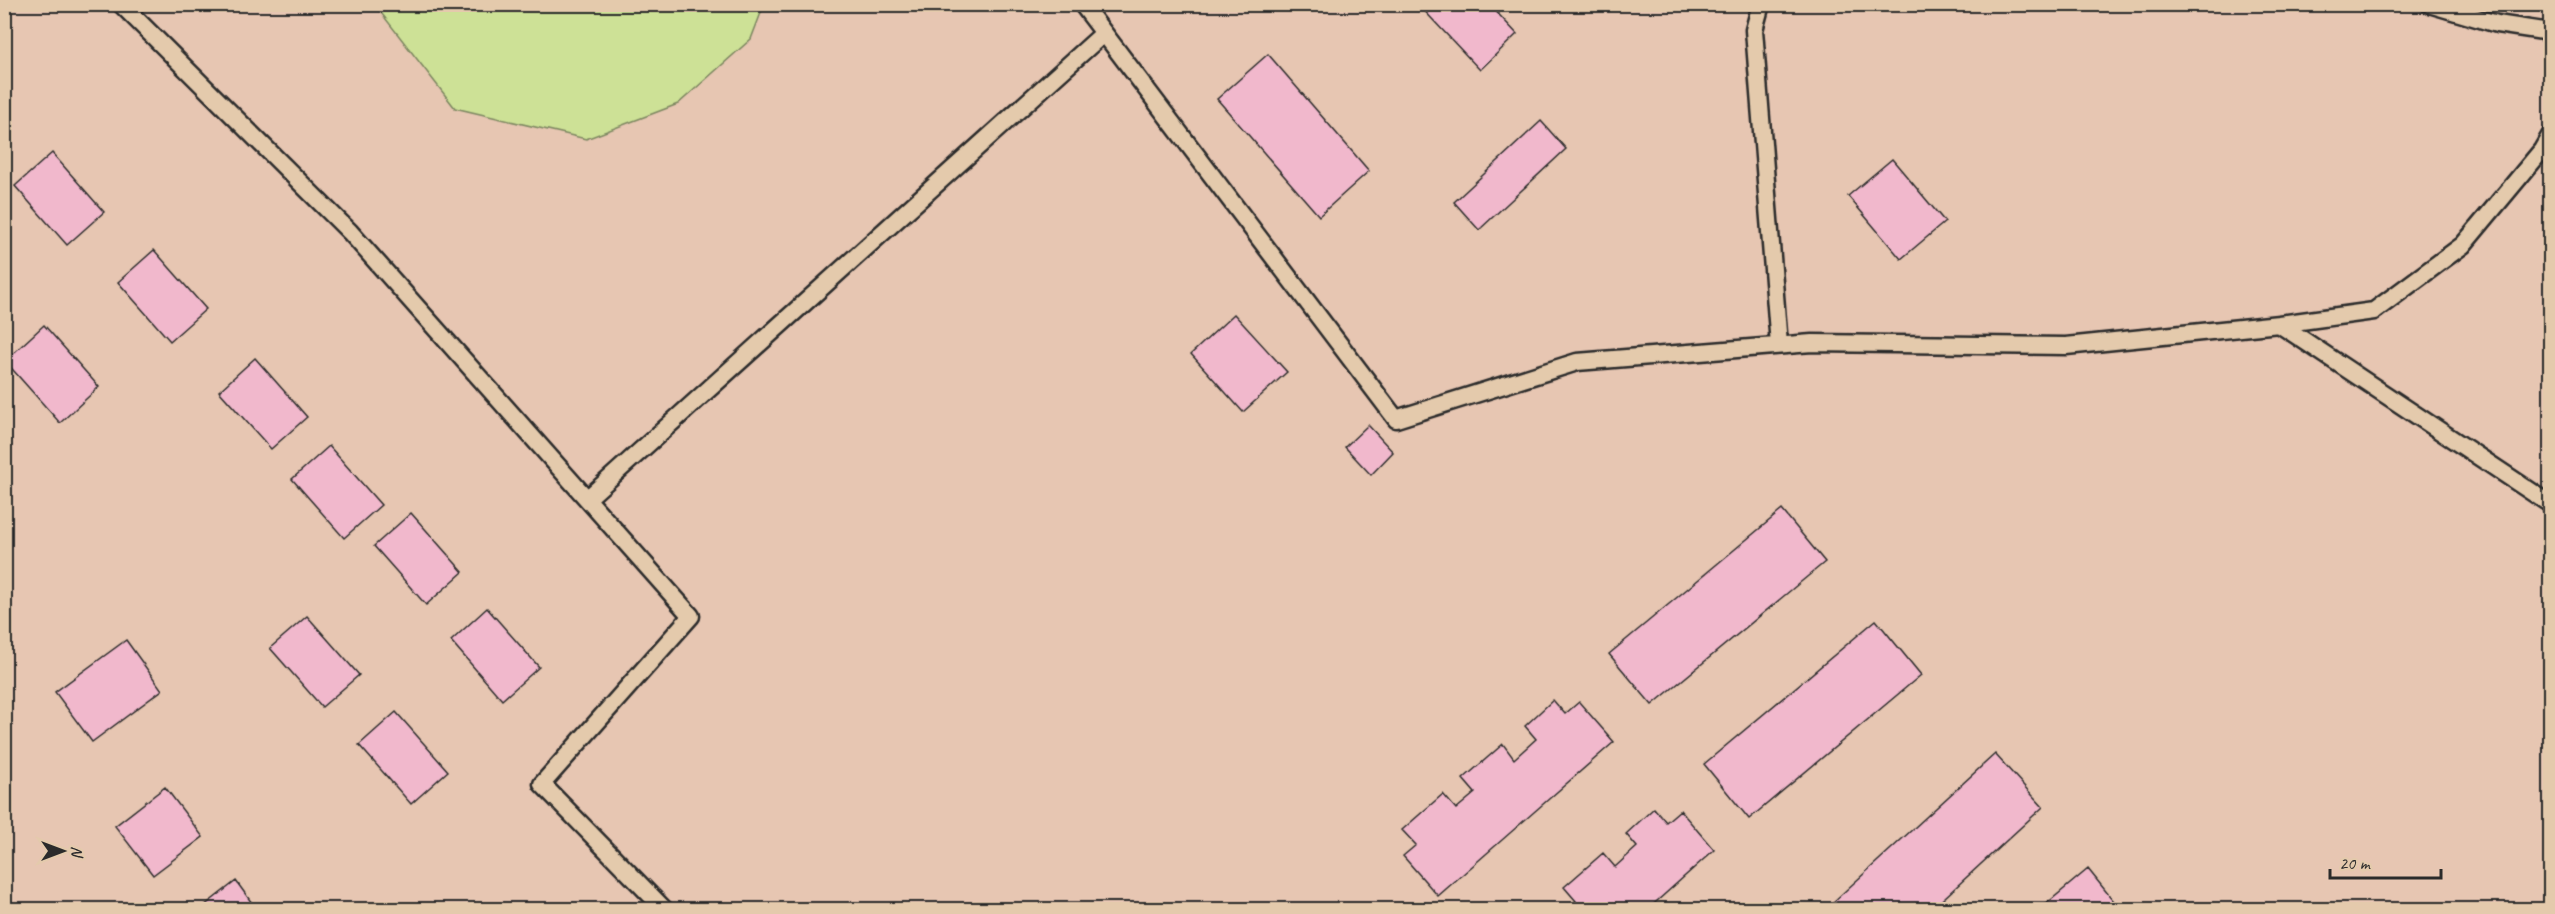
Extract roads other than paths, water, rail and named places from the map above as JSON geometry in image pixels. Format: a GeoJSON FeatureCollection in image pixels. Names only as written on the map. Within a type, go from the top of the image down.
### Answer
{"type":"FeatureCollection","features":[{"type":"Feature","properties":{"kind":"lane"},"geometry":{"type":"LineString","coordinates":[[121,4],[350,232],[691,616],[542,784],[665,909]]}},
{"type":"Feature","properties":{"kind":"lane"},"geometry":{"type":"LineString","coordinates":[[1082,4],[1396,419],[1577,362],[1812,342],[2066,346],[2279,324],[2374,310],[2463,245],[2542,150],[2550,136]]}},
{"type":"Feature","properties":{"kind":"lane"},"geometry":{"type":"LineString","coordinates":[[1761,4],[1754,30],[1779,345]]}},
{"type":"Feature","properties":{"kind":"lane"},"geometry":{"type":"LineString","coordinates":[[2429,4],[2497,24],[2550,32]]}},
{"type":"Feature","properties":{"kind":"lane"},"geometry":{"type":"LineString","coordinates":[[588,498],[1104,33]]}},
{"type":"Feature","properties":{"kind":"lane"},"geometry":{"type":"LineString","coordinates":[[2279,324],[2550,504]]}}]}
